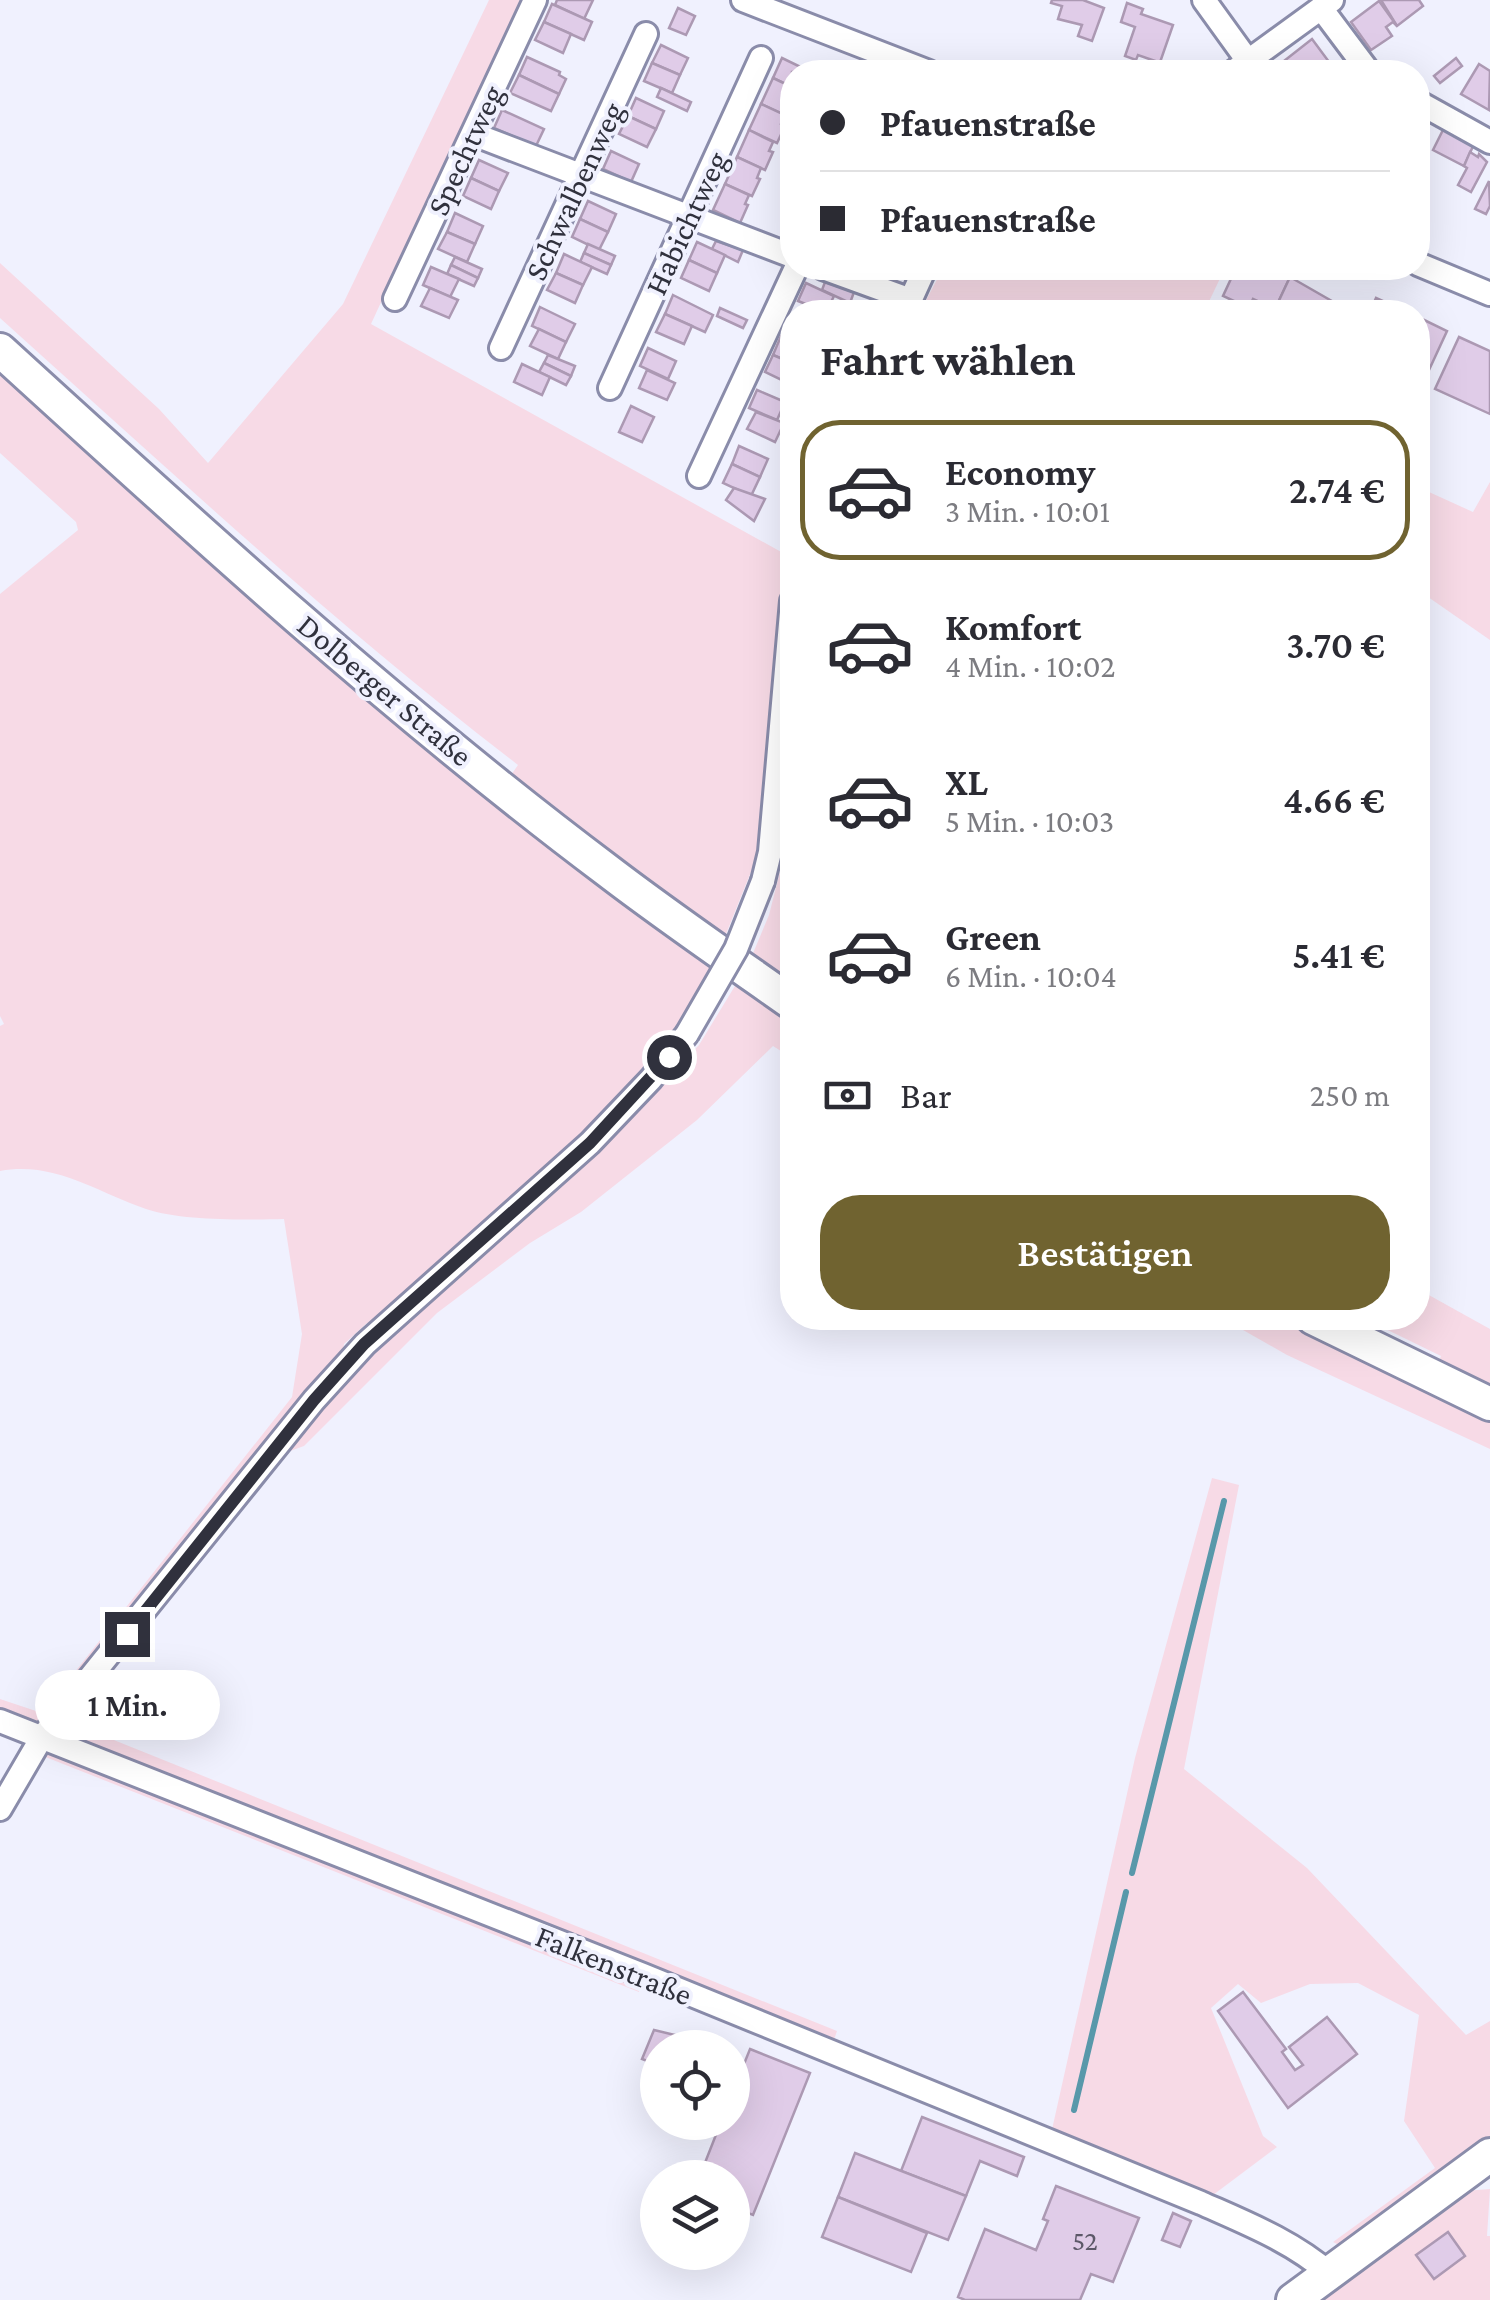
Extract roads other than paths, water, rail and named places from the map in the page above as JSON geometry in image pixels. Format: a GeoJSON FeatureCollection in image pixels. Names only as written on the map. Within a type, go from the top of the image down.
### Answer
{"type":"FeatureCollection","features":[{"type":"Feature","properties":{"kind":"main road","name":"Dolberger Straße"},"geometry":{"type":"LineString","coordinates":[[0,350],[163,499],[418,719],[607,870],[780,994]]}},
{"type":"Feature","properties":{"kind":"main road"},"geometry":{"type":"LineString","coordinates":[[1338,1330],[1490,1404]]}},
{"type":"Feature","properties":{"kind":"main road"},"geometry":{"type":"LineString","coordinates":[[1293,2300],[1490,2155]]}},
{"type":"Feature","properties":{"kind":"street","name":"Spechtweg"},"geometry":{"type":"LineString","coordinates":[[395,299],[534,0]]}},
{"type":"Feature","properties":{"kind":"street"},"geometry":{"type":"LineString","coordinates":[[743,0],[898,60]]}},
{"type":"Feature","properties":{"kind":"street"},"geometry":{"type":"LineString","coordinates":[[1204,0],[1236,60]]}},
{"type":"Feature","properties":{"kind":"street"},"geometry":{"type":"LineString","coordinates":[[1250,60],[1326,4],[1362,60]]}},
{"type":"Feature","properties":{"kind":"street","name":"Schwalbenweg"},"geometry":{"type":"LineString","coordinates":[[501,348],[646,34]]}},
{"type":"Feature","properties":{"kind":"street","name":"Habichtweg"},"geometry":{"type":"LineString","coordinates":[[610,388],[762,58]]}},
{"type":"Feature","properties":{"kind":"street"},"geometry":{"type":"LineString","coordinates":[[1430,109],[1490,142]]}},
{"type":"Feature","properties":{"kind":"street"},"geometry":{"type":"LineString","coordinates":[[472,134],[780,251]]}},
{"type":"Feature","properties":{"kind":"street"},"geometry":{"type":"LineString","coordinates":[[1430,269],[1490,294]]}},
{"type":"Feature","properties":{"kind":"street"},"geometry":{"type":"LineString","coordinates":[[850,280],[895,300]]}},
{"type":"Feature","properties":{"kind":"street"},"geometry":{"type":"LineString","coordinates":[[698,476],[780,302]]}},
{"type":"Feature","properties":{"kind":"street"},"geometry":{"type":"LineString","coordinates":[[0,1809],[42,1737],[314,1400],[364,1344],[590,1143],[687,1034],[736,949],[764,881],[780,738]]}},
{"type":"Feature","properties":{"kind":"street","name":"Falkenstraße"},"geometry":{"type":"LineString","coordinates":[[0,1720],[1201,2202],[1279,2238],[1310,2256],[1330,2274]]}},
{"type":"Feature","properties":{"kind":"waterway"},"geometry":{"type":"LineString","coordinates":[[1132,1873],[1224,1501]]}},
{"type":"Feature","properties":{"kind":"waterway"},"geometry":{"type":"LineString","coordinates":[[1074,2110],[1126,1892]]}}]}
